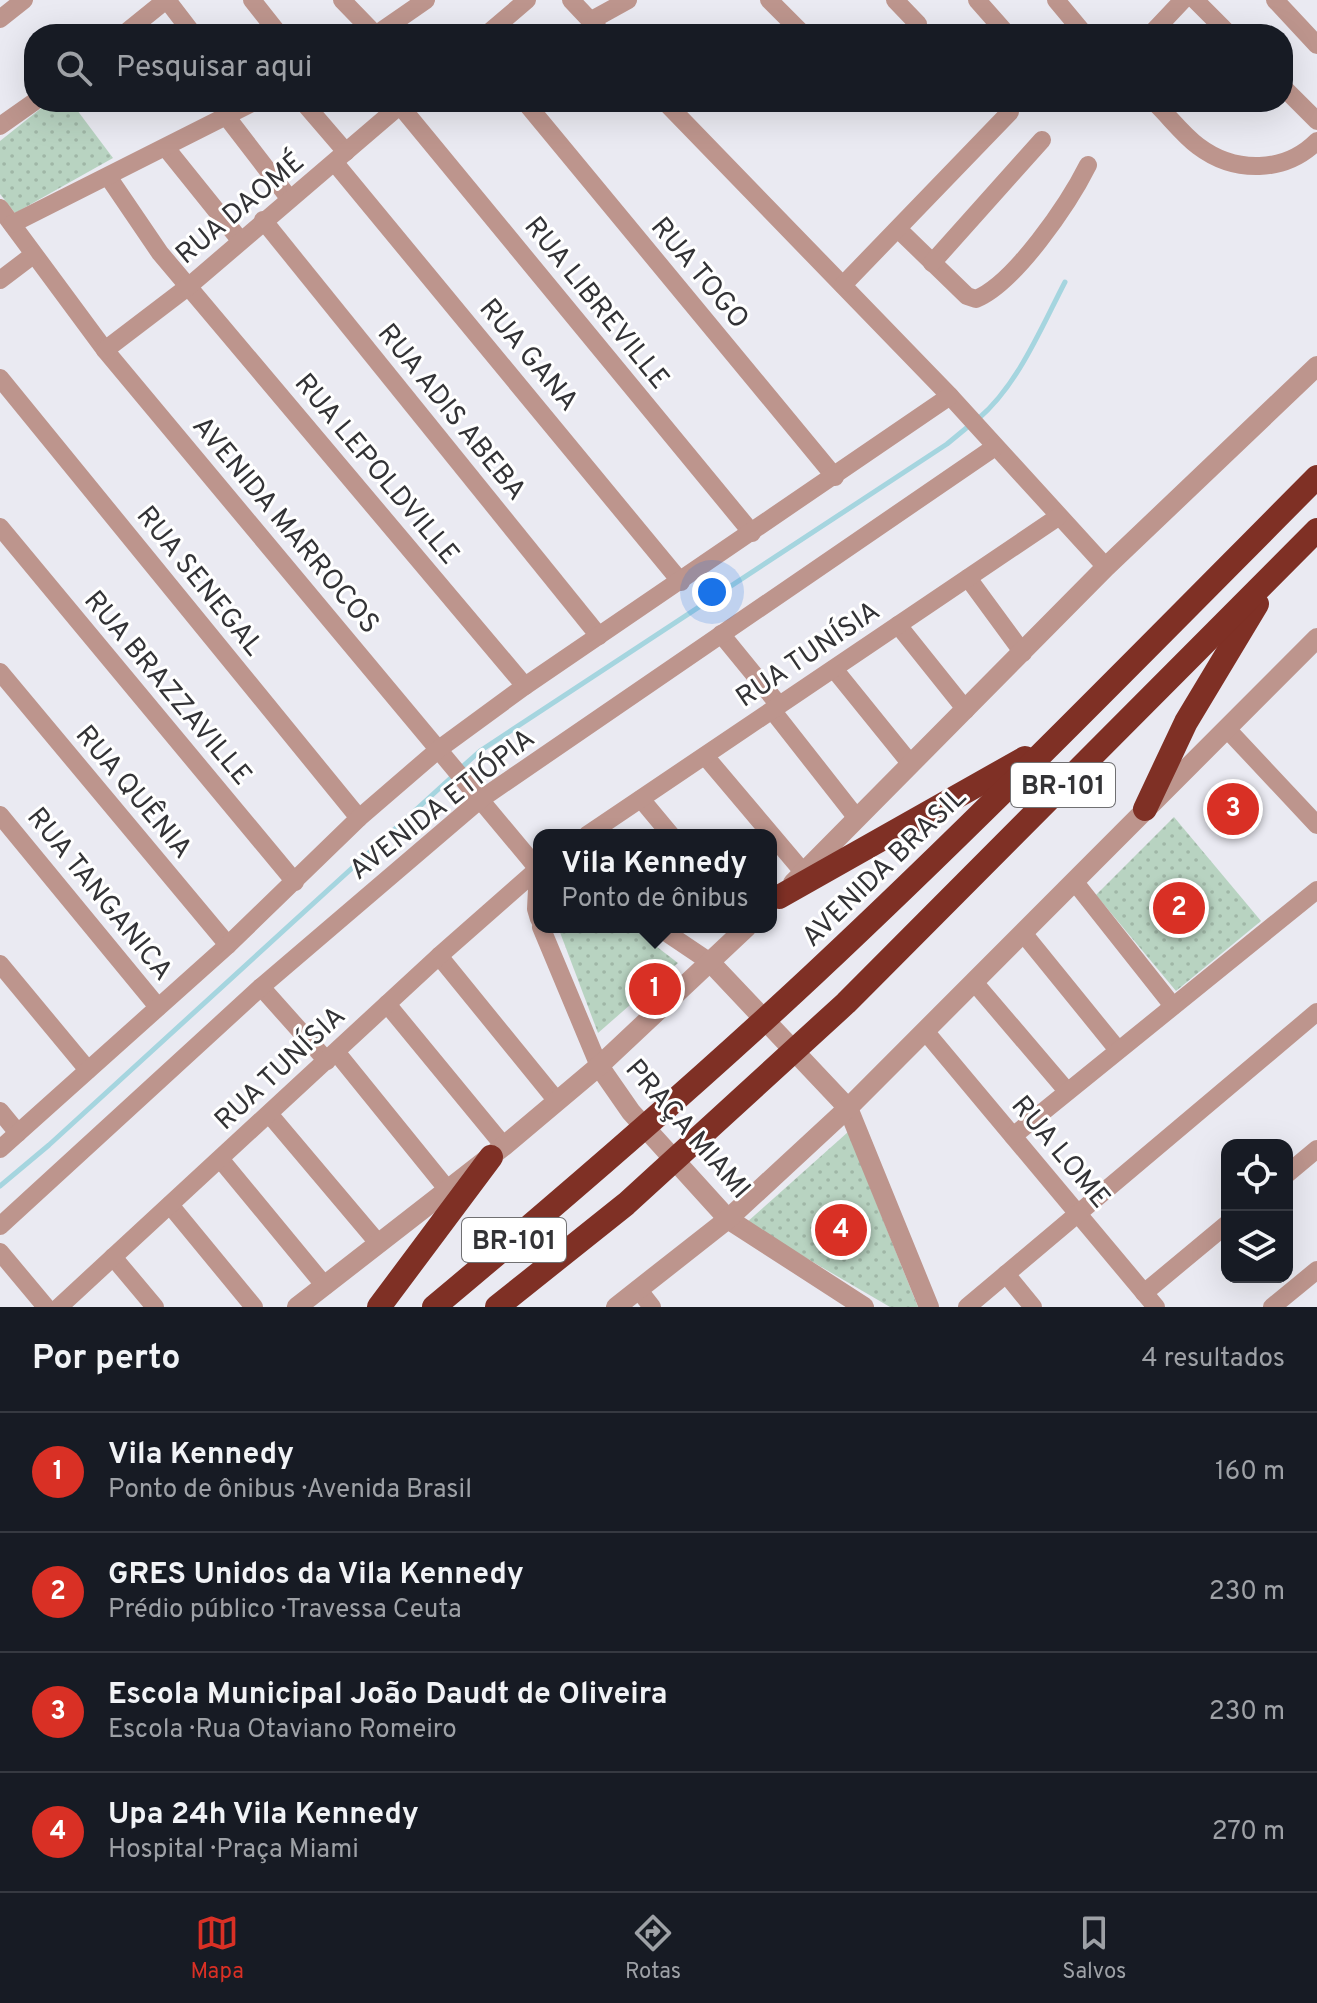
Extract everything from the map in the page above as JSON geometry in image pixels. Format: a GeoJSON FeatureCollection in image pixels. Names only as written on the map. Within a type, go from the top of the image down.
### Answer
{"type":"FeatureCollection","features":[{"type":"Feature","properties":{"kind":"highway","name":"AVENIDA BRASIL"},"geometry":{"type":"LineString","coordinates":[[434,1307],[595,1173],[814,974],[1055,741],[1317,477]]}},
{"type":"Feature","properties":{"kind":"highway","name":"BR-101"},"geometry":{"type":"LineString","coordinates":[[497,1307],[626,1204],[846,1003],[1317,530]]}},
{"type":"Feature","properties":{"kind":"highway"},"geometry":{"type":"LineString","coordinates":[[1145,809],[1186,722],[1280,568]]}},
{"type":"Feature","properties":{"kind":"highway"},"geometry":{"type":"LineString","coordinates":[[777,899],[1055,741]]}},
{"type":"Feature","properties":{"kind":"highway"},"geometry":{"type":"LineString","coordinates":[[379,1307],[498,1152]]}},
{"type":"Feature","properties":{"kind":"street"},"geometry":{"type":"LineString","coordinates":[[0,19],[24,0]]}},
{"type":"Feature","properties":{"kind":"street"},"geometry":{"type":"LineString","coordinates":[[137,24],[167,0],[185,24]]}},
{"type":"Feature","properties":{"kind":"street"},"geometry":{"type":"LineString","coordinates":[[252,0],[271,24]]}},
{"type":"Feature","properties":{"kind":"street"},"geometry":{"type":"LineString","coordinates":[[342,0],[366,24]]}},
{"type":"Feature","properties":{"kind":"street"},"geometry":{"type":"LineString","coordinates":[[391,24],[426,0]]}},
{"type":"Feature","properties":{"kind":"street"},"geometry":{"type":"LineString","coordinates":[[499,24],[527,0]]}},
{"type":"Feature","properties":{"kind":"street"},"geometry":{"type":"LineString","coordinates":[[571,0],[593,24]]}},
{"type":"Feature","properties":{"kind":"street"},"geometry":{"type":"LineString","coordinates":[[601,24],[628,0]]}},
{"type":"Feature","properties":{"kind":"street"},"geometry":{"type":"LineString","coordinates":[[769,0],[793,24]]}},
{"type":"Feature","properties":{"kind":"street"},"geometry":{"type":"LineString","coordinates":[[895,0],[918,24]]}},
{"type":"Feature","properties":{"kind":"street"},"geometry":{"type":"LineString","coordinates":[[977,0],[998,24]]}},
{"type":"Feature","properties":{"kind":"street"},"geometry":{"type":"LineString","coordinates":[[1056,0],[1076,24]]}},
{"type":"Feature","properties":{"kind":"street"},"geometry":{"type":"LineString","coordinates":[[1160,24],[1183,0]]}},
{"type":"Feature","properties":{"kind":"street"},"geometry":{"type":"LineString","coordinates":[[1195,0],[1219,24]]}},
{"type":"Feature","properties":{"kind":"street"},"geometry":{"type":"LineString","coordinates":[[1277,1],[1317,45]]}},
{"type":"Feature","properties":{"kind":"street"},"geometry":{"type":"LineString","coordinates":[[1293,97],[1317,121]]}},
{"type":"Feature","properties":{"kind":"street"},"geometry":{"type":"LineString","coordinates":[[0,126],[24,109]]}},
{"type":"Feature","properties":{"kind":"street"},"geometry":{"type":"LineString","coordinates":[[12,224],[109,178],[234,112]]}},
{"type":"Feature","properties":{"kind":"street","name":"RUA GANA"},"geometry":{"type":"LineString","coordinates":[[310,112],[341,158],[681,582]]}},
{"type":"Feature","properties":{"kind":"street","name":"RUA DAOMÉ"},"geometry":{"type":"LineString","coordinates":[[105,350],[189,286],[289,198],[341,158],[390,112]]}},
{"type":"Feature","properties":{"kind":"street","name":"RUA LIBREVILLE"},"geometry":{"type":"LineString","coordinates":[[407,112],[752,533]]}},
{"type":"Feature","properties":{"kind":"street","name":"RUA TOGO"},"geometry":{"type":"LineString","coordinates":[[533,112],[835,477]]}},
{"type":"Feature","properties":{"kind":"street"},"geometry":{"type":"LineString","coordinates":[[675,112],[950,396],[1106,567]]}},
{"type":"Feature","properties":{"kind":"street"},"geometry":{"type":"LineString","coordinates":[[843,285],[1010,112]]}},
{"type":"Feature","properties":{"kind":"street"},"geometry":{"type":"LineString","coordinates":[[1164,112],[1198,146],[1232,161],[1265,167],[1293,160],[1317,141]]}},
{"type":"Feature","properties":{"kind":"street"},"geometry":{"type":"LineString","coordinates":[[226,116],[289,198]]}},
{"type":"Feature","properties":{"kind":"street"},"geometry":{"type":"LineString","coordinates":[[932,263],[1042,140]]}},
{"type":"Feature","properties":{"kind":"street"},"geometry":{"type":"LineString","coordinates":[[166,148],[240,240]]}},
{"type":"Feature","properties":{"kind":"street"},"geometry":{"type":"LineString","coordinates":[[898,229],[967,296],[976,299],[1043,237],[1073,196],[1088,165]]}},
{"type":"Feature","properties":{"kind":"street","name":"RUA LEPOLDVILLE"},"geometry":{"type":"LineString","coordinates":[[109,178],[153,244],[525,686]]}},
{"type":"Feature","properties":{"kind":"street","name":"AVENIDA MARROCOS"},"geometry":{"type":"LineString","coordinates":[[0,208],[105,350],[533,862]]}},
{"type":"Feature","properties":{"kind":"street","name":"RUA ADIS ABEBA"},"geometry":{"type":"LineString","coordinates":[[263,220],[599,636]]}},
{"type":"Feature","properties":{"kind":"street"},"geometry":{"type":"LineString","coordinates":[[0,280],[33,255]]}},
{"type":"Feature","properties":{"kind":"street","name":"AVENIDA BRASIL"},"geometry":{"type":"LineString","coordinates":[[777,898],[1106,567],[1317,366]]}},
{"type":"Feature","properties":{"kind":"street","name":"RUA SENEGAL"},"geometry":{"type":"LineString","coordinates":[[0,378],[359,818]]}},
{"type":"Feature","properties":{"kind":"street","name":"AVENIDA ETIÓPIA"},"geometry":{"type":"LineString","coordinates":[[0,1149],[228,945],[359,818],[444,754],[525,686],[950,396]]}},
{"type":"Feature","properties":{"kind":"street","name":"AVENIDA ETIÓPIA"},"geometry":{"type":"LineString","coordinates":[[0,1226],[478,794],[721,634],[995,447]]}},
{"type":"Feature","properties":{"kind":"street","name":"RUA TUNÍSIA"},"geometry":{"type":"LineString","coordinates":[[596,829],[1058,517]]}},
{"type":"Feature","properties":{"kind":"street","name":"RUA BRAZZAVILLE"},"geometry":{"type":"LineString","coordinates":[[0,527],[295,882]]}},
{"type":"Feature","properties":{"kind":"street"},"geometry":{"type":"LineString","coordinates":[[968,578],[1023,653]]}},
{"type":"Feature","properties":{"kind":"street"},"geometry":{"type":"LineString","coordinates":[[898,625],[966,710]]}},
{"type":"Feature","properties":{"kind":"street"},"geometry":{"type":"LineString","coordinates":[[721,634],[856,817]]}},
{"type":"Feature","properties":{"kind":"street"},"geometry":{"type":"LineString","coordinates":[[616,1307],[728,1219],[848,1108],[1317,638]]}},
{"type":"Feature","properties":{"kind":"street"},"geometry":{"type":"LineString","coordinates":[[834,669],[910,763]]}},
{"type":"Feature","properties":{"kind":"street","name":"RUA QUÊNIA"},"geometry":{"type":"LineString","coordinates":[[0,672],[228,945]]}},
{"type":"Feature","properties":{"kind":"street"},"geometry":{"type":"LineString","coordinates":[[1227,729],[1317,825]]}},
{"type":"Feature","properties":{"kind":"street"},"geometry":{"type":"LineString","coordinates":[[705,756],[767,829]]}},
{"type":"Feature","properties":{"kind":"street"},"geometry":{"type":"LineString","coordinates":[[641,799],[666,829]]}},
{"type":"Feature","properties":{"kind":"street","name":"RUA TANGANICA"},"geometry":{"type":"LineString","coordinates":[[0,815],[158,1007]]}},
{"type":"Feature","properties":{"kind":"street"},"geometry":{"type":"LineString","coordinates":[[777,841],[804,873]]}},
{"type":"Feature","properties":{"kind":"street","name":"RUA TUNÍSIA"},"geometry":{"type":"LineString","coordinates":[[59,1307],[439,956],[533,874]]}},
{"type":"Feature","properties":{"kind":"street"},"geometry":{"type":"LineString","coordinates":[[1074,881],[1173,1006]]}},
{"type":"Feature","properties":{"kind":"street"},"geometry":{"type":"LineString","coordinates":[[1013,1136],[1317,890]]}},
{"type":"Feature","properties":{"kind":"street","name":"PRAÇA MIAMI"},"geometry":{"type":"LineString","coordinates":[[544,933],[599,1066],[631,1112],[728,1219],[864,1307]]}},
{"type":"Feature","properties":{"kind":"street"},"geometry":{"type":"LineString","coordinates":[[667,933],[710,962],[848,1108],[929,1307]]}},
{"type":"Feature","properties":{"kind":"street"},"geometry":{"type":"LineString","coordinates":[[297,1307],[498,1152],[599,1066],[741,933]]}},
{"type":"Feature","properties":{"kind":"street"},"geometry":{"type":"LineString","coordinates":[[1023,933],[1118,1050]]}},
{"type":"Feature","properties":{"kind":"street"},"geometry":{"type":"LineString","coordinates":[[439,956],[557,1101]]}},
{"type":"Feature","properties":{"kind":"street"},"geometry":{"type":"LineString","coordinates":[[0,964],[88,1070]]}},
{"type":"Feature","properties":{"kind":"street"},"geometry":{"type":"LineString","coordinates":[[974,982],[1067,1091]]}},
{"type":"Feature","properties":{"kind":"street"},"geometry":{"type":"LineString","coordinates":[[261,987],[332,1057],[448,1190]]}},
{"type":"Feature","properties":{"kind":"street"},"geometry":{"type":"LineString","coordinates":[[387,1004],[498,1152]]}},
{"type":"Feature","properties":{"kind":"street"},"geometry":{"type":"LineString","coordinates":[[967,1307],[1317,1012]]}},
{"type":"Feature","properties":{"kind":"street","name":"RUA LOME"},"geometry":{"type":"LineString","coordinates":[[925,1031],[1150,1300]]}},
{"type":"Feature","properties":{"kind":"street"},"geometry":{"type":"LineString","coordinates":[[0,1111],[18,1133]]}},
{"type":"Feature","properties":{"kind":"street"},"geometry":{"type":"LineString","coordinates":[[270,1115],[379,1244]]}},
{"type":"Feature","properties":{"kind":"street"},"geometry":{"type":"LineString","coordinates":[[1293,1169],[1317,1149]]}},
{"type":"Feature","properties":{"kind":"street"},"geometry":{"type":"LineString","coordinates":[[221,1160],[325,1286]]}},
{"type":"Feature","properties":{"kind":"street"},"geometry":{"type":"LineString","coordinates":[[170,1205],[254,1307]]}},
{"type":"Feature","properties":{"kind":"street"},"geometry":{"type":"LineString","coordinates":[[1150,1300],[1221,1230]]}},
{"type":"Feature","properties":{"kind":"street"},"geometry":{"type":"LineString","coordinates":[[0,1252],[46,1307]]}},
{"type":"Feature","properties":{"kind":"street"},"geometry":{"type":"LineString","coordinates":[[113,1257],[155,1307]]}},
{"type":"Feature","properties":{"kind":"street"},"geometry":{"type":"LineString","coordinates":[[1272,1307],[1317,1270]]}},
{"type":"Feature","properties":{"kind":"street"},"geometry":{"type":"LineString","coordinates":[[1006,1274],[1033,1307]]}},
{"type":"Feature","properties":{"kind":"street"},"geometry":{"type":"LineString","coordinates":[[638,1289],[652,1307]]}},
{"type":"Feature","properties":{"kind":"green space"},"geometry":{"type":"Polygon","coordinates":[[[36,112],[78,112],[113,158],[15,213],[0,194],[0,141],[36,112]]]}},
{"type":"Feature","properties":{"kind":"green space"},"geometry":{"type":"Polygon","coordinates":[[[1174,817],[1261,921],[1176,991],[1096,895],[1174,817]]]}},
{"type":"Feature","properties":{"kind":"green space"},"geometry":{"type":"Polygon","coordinates":[[[560,933],[639,933],[678,963],[598,1033],[560,933]]]}},
{"type":"Feature","properties":{"kind":"green space"},"geometry":{"type":"Polygon","coordinates":[[[848,1132],[918,1307],[890,1307],[746,1223],[848,1132]]]}},
{"type":"Feature","properties":{"kind":"waterway"},"geometry":{"type":"LineString","coordinates":[[978,419],[1017,373],[1065,282]]}},
{"type":"Feature","properties":{"kind":"waterway"},"geometry":{"type":"LineString","coordinates":[[461,768],[480,751],[947,444],[970,425]]}},
{"type":"Feature","properties":{"kind":"waterway"},"geometry":{"type":"LineString","coordinates":[[0,1186],[49,1145],[454,775]]}},
{"type":"Feature","properties":{"kind":"place","name":"Escola Municipal João Daudt de Oliveira"},"geometry":{"type":"Point","coordinates":[1233,809]}},
{"type":"Feature","properties":{"kind":"place","name":"GRES Unidos da Vila Kennedy"},"geometry":{"type":"Point","coordinates":[1179,908]}},
{"type":"Feature","properties":{"kind":"place","name":"Vila Kennedy"},"geometry":{"type":"Point","coordinates":[655,989]}},
{"type":"Feature","properties":{"kind":"place","name":"Upa 24h Vila Kennedy"},"geometry":{"type":"Point","coordinates":[841,1230]}}]}
